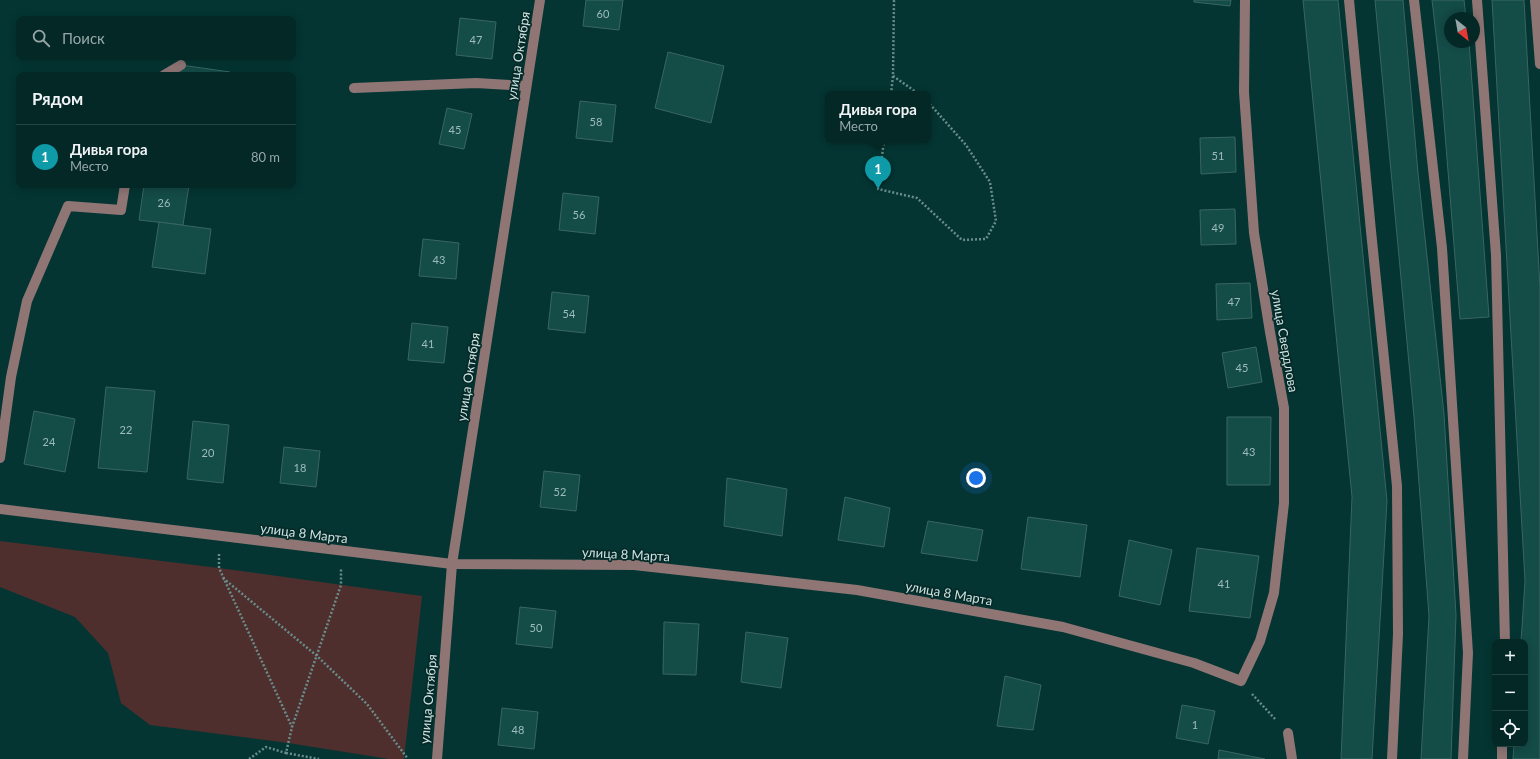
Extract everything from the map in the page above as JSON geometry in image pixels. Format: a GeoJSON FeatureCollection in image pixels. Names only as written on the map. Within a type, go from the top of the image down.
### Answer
{"type":"FeatureCollection","features":[{"type":"Feature","properties":{"kind":"street","name":"улица Октября"},"geometry":{"type":"LineString","coordinates":[[437,759],[452,564],[540,0]]}},
{"type":"Feature","properties":{"kind":"street","name":"улица Свердлова"},"geometry":{"type":"LineString","coordinates":[[1241,681],[1260,641],[1274,593],[1284,503],[1284,408],[1254,233],[1244,92],[1245,0]]}},
{"type":"Feature","properties":{"kind":"street"},"geometry":{"type":"LineString","coordinates":[[1349,0],[1371,231],[1398,486],[1398,634],[1392,759]]}},
{"type":"Feature","properties":{"kind":"street"},"geometry":{"type":"LineString","coordinates":[[1414,0],[1442,248],[1468,653],[1463,759]]}},
{"type":"Feature","properties":{"kind":"street"},"geometry":{"type":"LineString","coordinates":[[1477,0],[1496,255],[1505,639]]}},
{"type":"Feature","properties":{"kind":"street"},"geometry":{"type":"LineString","coordinates":[[1535,0],[1540,64]]}},
{"type":"Feature","properties":{"kind":"street"},"geometry":{"type":"LineString","coordinates":[[169,72],[181,65]]}},
{"type":"Feature","properties":{"kind":"street"},"geometry":{"type":"LineString","coordinates":[[354,88],[476,83],[526,86]]}},
{"type":"Feature","properties":{"kind":"street"},"geometry":{"type":"LineString","coordinates":[[0,458],[11,377],[27,301],[68,206],[121,210],[125,188]]}},
{"type":"Feature","properties":{"kind":"street","name":"улица 8 Марта"},"geometry":{"type":"LineString","coordinates":[[0,509],[452,564],[634,565],[857,590],[1063,627],[1194,664],[1241,681]]}},
{"type":"Feature","properties":{"kind":"street"},"geometry":{"type":"LineString","coordinates":[[1288,733],[1292,759]]}},
{"type":"Feature","properties":{"kind":"street"},"geometry":{"type":"LineString","coordinates":[[1502,747],[1502,759]]}},
{"type":"Feature","properties":{"kind":"path"},"geometry":{"type":"LineString","coordinates":[[890,91],[893,76],[894,0]]}},
{"type":"Feature","properties":{"kind":"path"},"geometry":{"type":"LineString","coordinates":[[893,76],[915,91]]}},
{"type":"Feature","properties":{"kind":"path"},"geometry":{"type":"LineString","coordinates":[[884,143],[878,189],[917,198],[962,240],[986,239],[996,221],[990,182],[966,145],[931,105]]}},
{"type":"Feature","properties":{"kind":"path"},"geometry":{"type":"LineString","coordinates":[[219,554],[219,568],[223,578],[292,727]]}},
{"type":"Feature","properties":{"kind":"path"},"geometry":{"type":"LineString","coordinates":[[286,753],[292,727],[341,585],[341,568]]}},
{"type":"Feature","properties":{"kind":"path"},"geometry":{"type":"LineString","coordinates":[[223,578],[317,656],[367,704],[408,759]]}},
{"type":"Feature","properties":{"kind":"path"},"geometry":{"type":"LineString","coordinates":[[1241,681],[1288,733]]}},
{"type":"Feature","properties":{"kind":"path"},"geometry":{"type":"LineString","coordinates":[[249,759],[266,747],[286,753],[319,759]]}},
{"type":"Feature","properties":{"kind":"shaded area"},"geometry":{"type":"Polygon","coordinates":[[[0,541],[219,568],[422,596],[404,759],[389,759],[288,743],[150,725],[121,703],[108,653],[75,617],[0,587],[0,541]]]}},
{"type":"Feature","properties":{"kind":"building"},"geometry":{"type":"Polygon","coordinates":[[[586,0],[623,0],[619,30],[583,26],[586,0]]]}},
{"type":"Feature","properties":{"kind":"building"},"geometry":{"type":"Polygon","coordinates":[[[1194,0],[1231,0],[1230,6],[1194,2],[1194,0]]]}},
{"type":"Feature","properties":{"kind":"building"},"geometry":{"type":"Polygon","coordinates":[[[1303,0],[1338,0],[1387,501],[1372,759],[1341,759],[1352,497],[1303,0]]]}},
{"type":"Feature","properties":{"kind":"building"},"geometry":{"type":"Polygon","coordinates":[[[1375,0],[1403,0],[1418,173],[1444,414],[1456,615],[1451,759],[1421,759],[1429,616],[1414,417],[1375,0]]]}},
{"type":"Feature","properties":{"kind":"building"},"geometry":{"type":"Polygon","coordinates":[[[1432,0],[1464,0],[1465,12],[1444,12],[1444,48],[1469,48],[1489,317],[1460,319],[1439,60],[1432,0]]]}},
{"type":"Feature","properties":{"kind":"building"},"geometry":{"type":"Polygon","coordinates":[[[1492,0],[1524,0],[1540,288],[1540,759],[1513,759],[1514,747],[1528,747],[1528,639],[1521,639],[1525,581],[1492,0]]]}},
{"type":"Feature","properties":{"kind":"building"},"geometry":{"type":"Polygon","coordinates":[[[460,18],[496,22],[492,59],[456,55],[460,18]]]}},
{"type":"Feature","properties":{"kind":"building"},"geometry":{"type":"Polygon","coordinates":[[[668,52],[724,66],[711,123],[655,108],[668,52]]]}},
{"type":"Feature","properties":{"kind":"building"},"geometry":{"type":"Polygon","coordinates":[[[181,65],[230,72],[180,72],[181,65]]]}},
{"type":"Feature","properties":{"kind":"building"},"geometry":{"type":"Polygon","coordinates":[[[580,101],[616,105],[612,142],[576,138],[580,101]]]}},
{"type":"Feature","properties":{"kind":"building"},"geometry":{"type":"Polygon","coordinates":[[[447,108],[472,114],[464,149],[439,144],[447,108]]]}},
{"type":"Feature","properties":{"kind":"building"},"geometry":{"type":"Polygon","coordinates":[[[1235,137],[1236,172],[1201,174],[1200,138],[1235,137]]]}},
{"type":"Feature","properties":{"kind":"building"},"geometry":{"type":"Polygon","coordinates":[[[144,188],[189,188],[183,225],[139,220],[144,188]]]}},
{"type":"Feature","properties":{"kind":"building"},"geometry":{"type":"Polygon","coordinates":[[[563,193],[599,197],[595,234],[559,230],[563,193]]]}},
{"type":"Feature","properties":{"kind":"building"},"geometry":{"type":"Polygon","coordinates":[[[1235,209],[1236,244],[1201,245],[1200,210],[1235,209]]]}},
{"type":"Feature","properties":{"kind":"building"},"geometry":{"type":"Polygon","coordinates":[[[159,222],[211,229],[205,274],[152,267],[159,222]]]}},
{"type":"Feature","properties":{"kind":"building"},"geometry":{"type":"Polygon","coordinates":[[[423,239],[459,243],[456,279],[419,276],[423,239]]]}},
{"type":"Feature","properties":{"kind":"building"},"geometry":{"type":"Polygon","coordinates":[[[1250,283],[1252,318],[1217,320],[1216,284],[1250,283]]]}},
{"type":"Feature","properties":{"kind":"building"},"geometry":{"type":"Polygon","coordinates":[[[552,292],[589,296],[585,333],[548,329],[552,292]]]}},
{"type":"Feature","properties":{"kind":"building"},"geometry":{"type":"Polygon","coordinates":[[[412,323],[448,327],[444,363],[408,360],[412,323]]]}},
{"type":"Feature","properties":{"kind":"building"},"geometry":{"type":"Polygon","coordinates":[[[1256,347],[1262,382],[1228,388],[1222,353],[1256,347]]]}},
{"type":"Feature","properties":{"kind":"building"},"geometry":{"type":"Polygon","coordinates":[[[106,387],[155,391],[147,472],[98,468],[106,387]]]}},
{"type":"Feature","properties":{"kind":"building"},"geometry":{"type":"Polygon","coordinates":[[[34,411],[75,419],[65,472],[24,464],[34,411]]]}},
{"type":"Feature","properties":{"kind":"building"},"geometry":{"type":"Polygon","coordinates":[[[1227,417],[1271,417],[1270,485],[1227,485],[1227,417]]]}},
{"type":"Feature","properties":{"kind":"building"},"geometry":{"type":"Polygon","coordinates":[[[193,421],[229,425],[223,483],[187,479],[193,421]]]}},
{"type":"Feature","properties":{"kind":"building"},"geometry":{"type":"Polygon","coordinates":[[[284,447],[320,451],[316,487],[280,483],[284,447]]]}},
{"type":"Feature","properties":{"kind":"building"},"geometry":{"type":"Polygon","coordinates":[[[544,471],[580,475],[576,511],[540,507],[544,471]]]}},
{"type":"Feature","properties":{"kind":"building"},"geometry":{"type":"Polygon","coordinates":[[[727,478],[787,489],[782,536],[724,526],[727,478]]]}},
{"type":"Feature","properties":{"kind":"building"},"geometry":{"type":"Polygon","coordinates":[[[845,497],[890,508],[884,547],[838,540],[845,497]]]}},
{"type":"Feature","properties":{"kind":"building"},"geometry":{"type":"Polygon","coordinates":[[[1028,517],[1087,525],[1080,577],[1021,569],[1028,517]]]}},
{"type":"Feature","properties":{"kind":"building"},"geometry":{"type":"Polygon","coordinates":[[[928,521],[983,530],[977,561],[921,553],[928,521]]]}},
{"type":"Feature","properties":{"kind":"building"},"geometry":{"type":"Polygon","coordinates":[[[1129,540],[1172,550],[1160,605],[1119,596],[1129,540]]]}},
{"type":"Feature","properties":{"kind":"building"},"geometry":{"type":"Polygon","coordinates":[[[1197,548],[1259,556],[1250,618],[1189,611],[1197,548]]]}},
{"type":"Feature","properties":{"kind":"building"},"geometry":{"type":"Polygon","coordinates":[[[520,607],[556,611],[552,648],[516,644],[520,607]]]}},
{"type":"Feature","properties":{"kind":"building"},"geometry":{"type":"Polygon","coordinates":[[[664,622],[699,624],[696,675],[663,674],[664,622]]]}},
{"type":"Feature","properties":{"kind":"building"},"geometry":{"type":"Polygon","coordinates":[[[746,632],[788,638],[781,688],[741,682],[746,632]]]}},
{"type":"Feature","properties":{"kind":"building"},"geometry":{"type":"Polygon","coordinates":[[[1005,676],[1041,685],[1033,730],[997,726],[1005,676]]]}},
{"type":"Feature","properties":{"kind":"building"},"geometry":{"type":"Polygon","coordinates":[[[1182,705],[1215,711],[1208,744],[1176,738],[1182,705]]]}},
{"type":"Feature","properties":{"kind":"building"},"geometry":{"type":"Polygon","coordinates":[[[502,708],[538,712],[534,749],[498,745],[502,708]]]}},
{"type":"Feature","properties":{"kind":"building"},"geometry":{"type":"Polygon","coordinates":[[[1219,750],[1265,759],[1218,759],[1219,750]]]}},
{"type":"Feature","properties":{"kind":"place","name":"Дивья гора"},"geometry":{"type":"Point","coordinates":[878,189]}}]}
